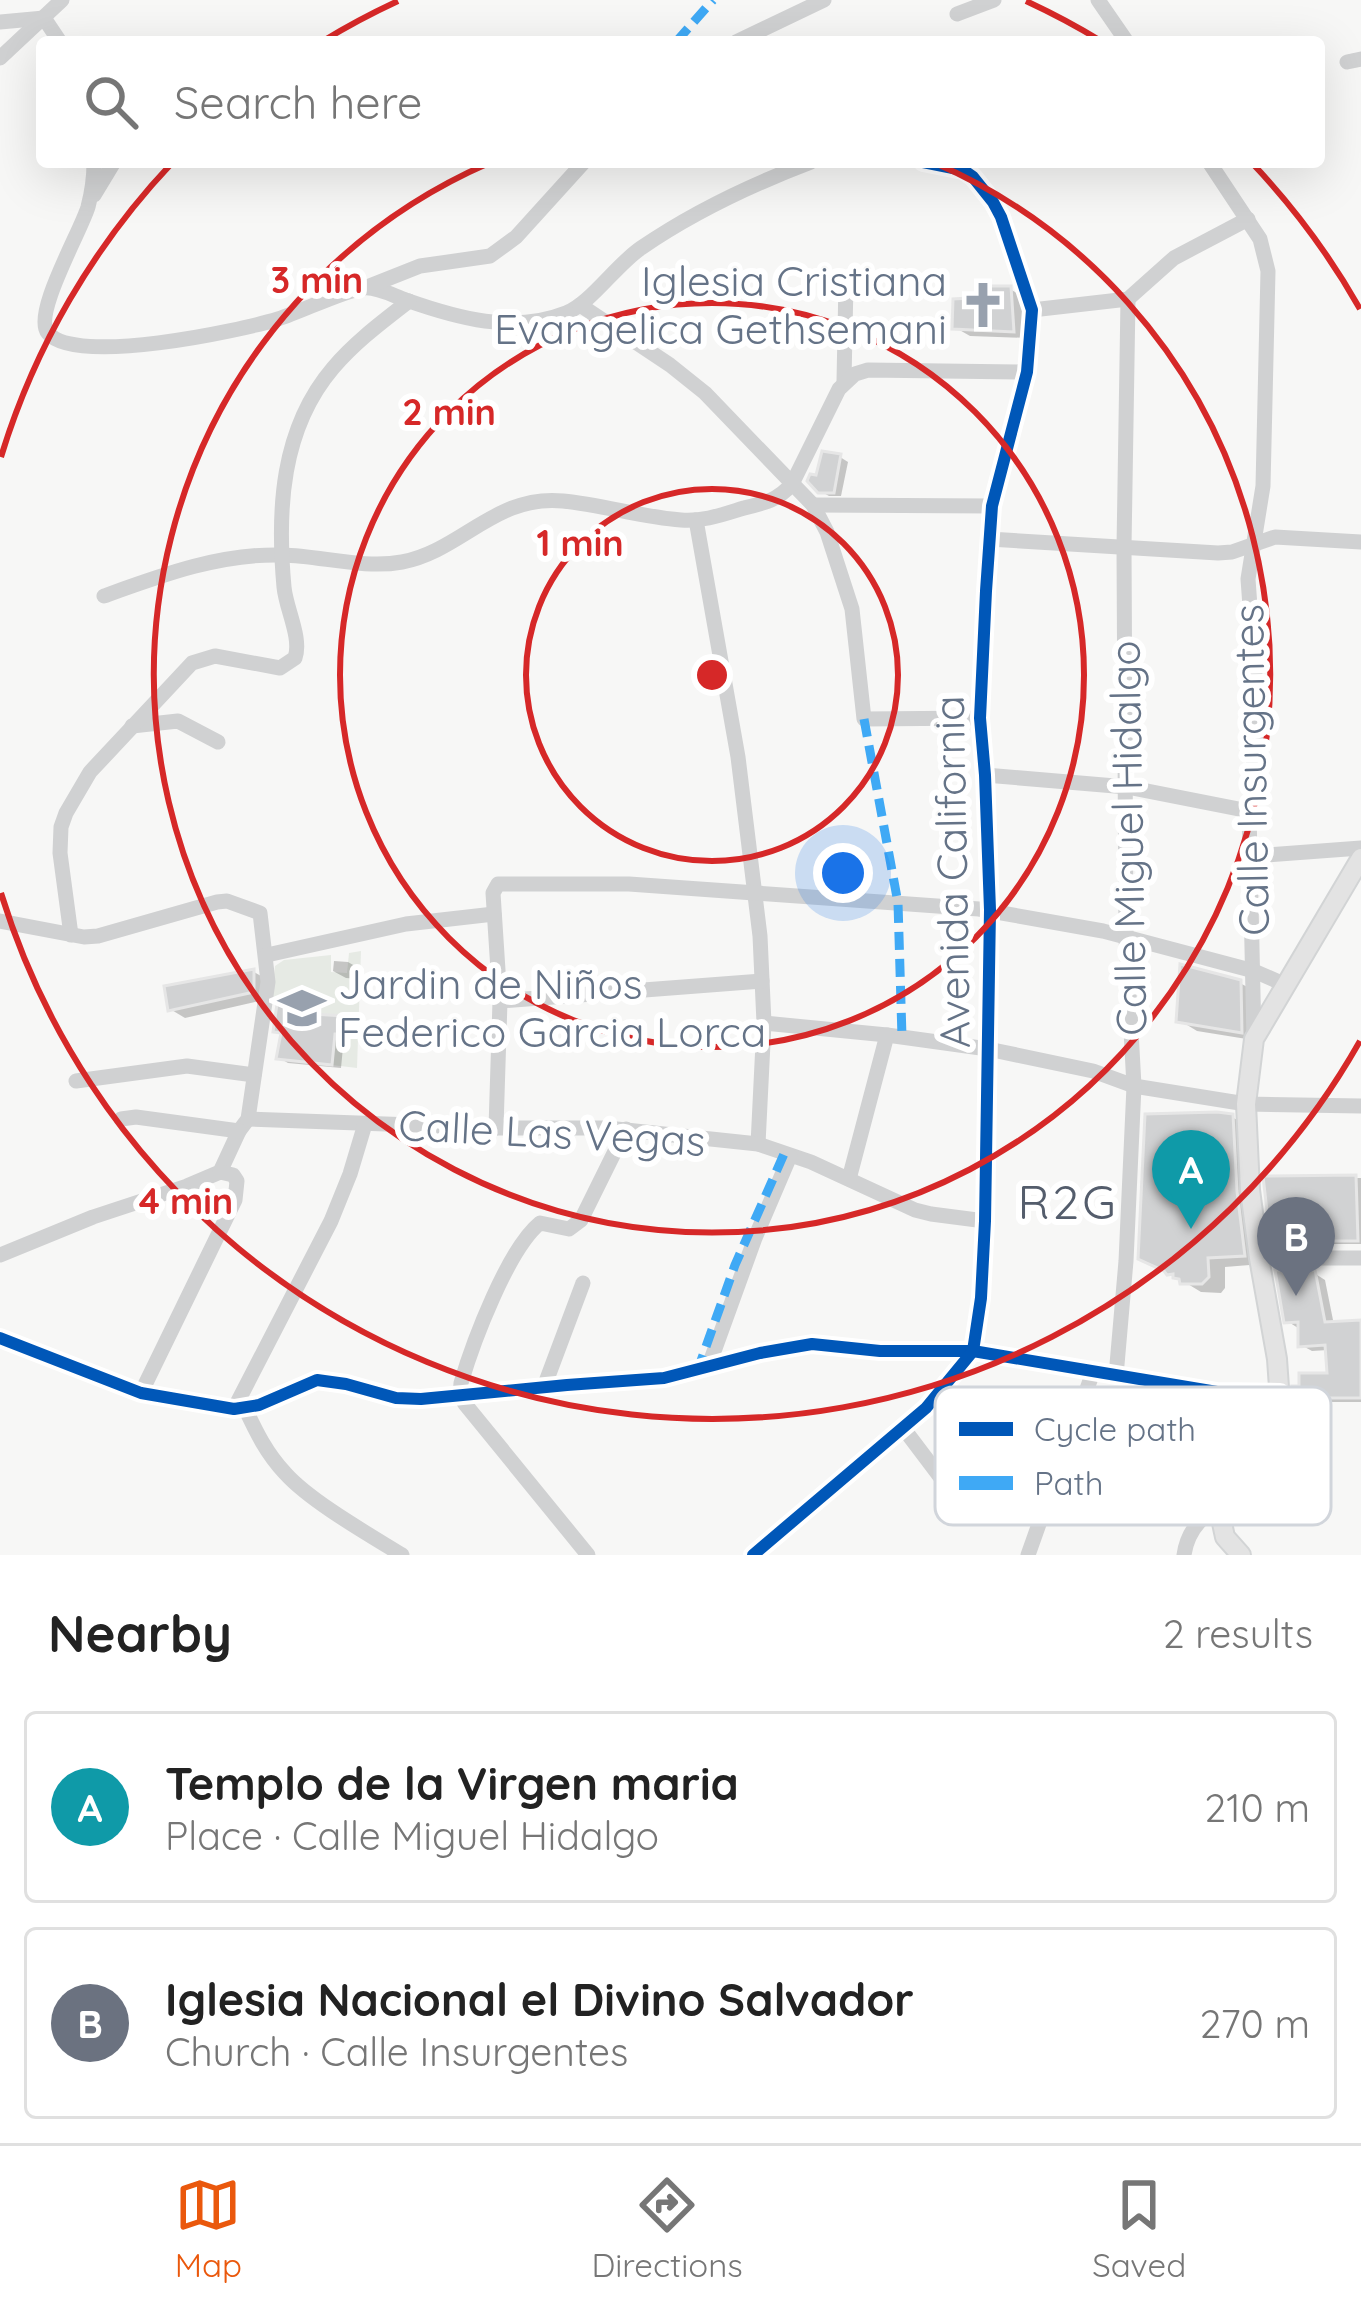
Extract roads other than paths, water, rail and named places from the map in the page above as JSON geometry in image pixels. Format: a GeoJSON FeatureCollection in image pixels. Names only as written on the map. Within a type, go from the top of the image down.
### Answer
{"type":"FeatureCollection","features":[{"type":"Feature","properties":{"kind":"main road"},"geometry":{"type":"LineString","coordinates":[[1254,1039],[1361,858]]}},
{"type":"Feature","properties":{"kind":"main road","name":"Calle Insurgentes"},"geometry":{"type":"LineString","coordinates":[[1254,1039],[1246,1104],[1250,1190],[1279,1387]]}},
{"type":"Feature","properties":{"kind":"main road"},"geometry":{"type":"LineString","coordinates":[[1222,1525],[1225,1537],[1241,1555]]}},
{"type":"Feature","properties":{"kind":"street"},"geometry":{"type":"LineString","coordinates":[[0,58],[62,0]]}},
{"type":"Feature","properties":{"kind":"street"},"geometry":{"type":"LineString","coordinates":[[749,36],[824,0]]}},
{"type":"Feature","properties":{"kind":"street"},"geometry":{"type":"LineString","coordinates":[[957,14],[994,0]]}},
{"type":"Feature","properties":{"kind":"street"},"geometry":{"type":"LineString","coordinates":[[1098,0],[1122,36]]}},
{"type":"Feature","properties":{"kind":"street"},"geometry":{"type":"LineString","coordinates":[[0,22],[44,18]]}},
{"type":"Feature","properties":{"kind":"street"},"geometry":{"type":"LineString","coordinates":[[44,18],[57,36]]}},
{"type":"Feature","properties":{"kind":"street"},"geometry":{"type":"LineString","coordinates":[[94,168],[88,204],[44,314],[44,326],[48,334],[69,344],[97,346],[182,341],[232,332],[420,266],[490,256],[516,236],[578,168]]}},
{"type":"Feature","properties":{"kind":"street"},"geometry":{"type":"LineString","coordinates":[[88,204],[110,168]]}},
{"type":"Feature","properties":{"kind":"street"},"geometry":{"type":"LineString","coordinates":[[367,287],[489,323],[569,312],[616,268],[664,234],[797,168]]}},
{"type":"Feature","properties":{"kind":"street","name":"Avenida California"},"geometry":{"type":"LineString","coordinates":[[953,168],[973,177],[993,202],[1032,310],[1027,372],[992,506],[989,539],[980,718],[990,910],[985,1221],[973,1351]]}},
{"type":"Feature","properties":{"kind":"street","name":"Calle Insurgentes"},"geometry":{"type":"LineString","coordinates":[[1213,168],[1260,239],[1268,296],[1263,486],[1248,579],[1258,716],[1250,811],[1254,1039]]}},
{"type":"Feature","properties":{"kind":"street"},"geometry":{"type":"LineString","coordinates":[[1032,310],[1128,299],[1174,258],[1248,219]]}},
{"type":"Feature","properties":{"kind":"street"},"geometry":{"type":"LineString","coordinates":[[104,596],[206,563],[281,555],[402,562],[432,551],[493,515],[538,501],[560,500],[682,520],[771,502],[792,484],[844,381],[846,282]]}},
{"type":"Feature","properties":{"kind":"street","name":"Calle Miguel Hidalgo"},"geometry":{"type":"LineString","coordinates":[[1115,1376],[1134,1086],[1126,938],[1128,299]]}},
{"type":"Feature","properties":{"kind":"street"},"geometry":{"type":"LineString","coordinates":[[70,934],[61,827],[80,785],[192,663],[215,656],[280,668],[295,658],[298,647],[284,595],[281,555],[289,452],[298,424],[335,364],[409,302]]}},
{"type":"Feature","properties":{"kind":"street"},"geometry":{"type":"LineString","coordinates":[[580,305],[705,393],[813,505],[827,532],[852,609],[865,719],[980,718]]}},
{"type":"Feature","properties":{"kind":"street"},"geometry":{"type":"LineString","coordinates":[[844,381],[868,370],[1027,372]]}},
{"type":"Feature","properties":{"kind":"street"},"geometry":{"type":"LineString","coordinates":[[813,505],[992,506]]}},
{"type":"Feature","properties":{"kind":"street"},"geometry":{"type":"LineString","coordinates":[[696,520],[738,757],[760,936],[764,1023],[758,1144]]}},
{"type":"Feature","properties":{"kind":"street"},"geometry":{"type":"LineString","coordinates":[[989,539],[1218,553],[1289,537],[1361,542]]}},
{"type":"Feature","properties":{"kind":"street"},"geometry":{"type":"LineString","coordinates":[[132,726],[178,721],[218,742]]}},
{"type":"Feature","properties":{"kind":"street"},"geometry":{"type":"LineString","coordinates":[[985,775],[1127,788],[1250,811]]}},
{"type":"Feature","properties":{"kind":"street"},"geometry":{"type":"LineString","coordinates":[[1252,856],[1361,848]]}},
{"type":"Feature","properties":{"kind":"street"},"geometry":{"type":"LineString","coordinates":[[496,1128],[500,1001],[495,886],[585,882],[990,910],[1083,927],[1254,970],[1286,986]]}},
{"type":"Feature","properties":{"kind":"street"},"geometry":{"type":"LineString","coordinates":[[0,921],[98,936],[227,901],[260,913],[268,982],[254,1075],[243,1125],[220,1172]]}},
{"type":"Feature","properties":{"kind":"street"},"geometry":{"type":"LineString","coordinates":[[267,955],[406,924],[494,914]]}},
{"type":"Feature","properties":{"kind":"street"},"geometry":{"type":"LineString","coordinates":[[500,1001],[762,981]]}},
{"type":"Feature","properties":{"kind":"street"},"geometry":{"type":"LineString","coordinates":[[764,1023],[988,1049],[1093,1071],[1134,1086],[1246,1104],[1361,1106]]}},
{"type":"Feature","properties":{"kind":"street"},"geometry":{"type":"LineString","coordinates":[[849,1178],[887,1035]]}},
{"type":"Feature","properties":{"kind":"street"},"geometry":{"type":"LineString","coordinates":[[76,1081],[187,1066],[254,1075]]}},
{"type":"Feature","properties":{"kind":"street","name":"Calle Las Vegas"},"geometry":{"type":"LineString","coordinates":[[121,1119],[626,1129],[758,1144],[849,1178],[915,1210],[985,1221]]}},
{"type":"Feature","properties":{"kind":"street"},"geometry":{"type":"LineString","coordinates":[[239,1409],[332,1221],[365,1124]]}},
{"type":"Feature","properties":{"kind":"street"},"geometry":{"type":"LineString","coordinates":[[588,1555],[460,1396],[466,1365],[522,1242],[540,1222],[569,1228],[580,1220],[626,1129]]}},
{"type":"Feature","properties":{"kind":"street"},"geometry":{"type":"LineString","coordinates":[[708,1368],[790,1156]]}},
{"type":"Feature","properties":{"kind":"street"},"geometry":{"type":"LineString","coordinates":[[0,1255],[220,1172],[232,1175],[237,1181],[235,1200],[141,1393]]}},
{"type":"Feature","properties":{"kind":"street"},"geometry":{"type":"LineString","coordinates":[[1259,1258],[1361,1258]]}},
{"type":"Feature","properties":{"kind":"street"},"geometry":{"type":"LineString","coordinates":[[544,1387],[583,1283]]}},
{"type":"Feature","properties":{"kind":"street"},"geometry":{"type":"LineString","coordinates":[[0,1338],[141,1393],[239,1409],[328,1379],[396,1398],[460,1396],[664,1378],[812,1344],[880,1351],[973,1351],[1185,1387]]}},
{"type":"Feature","properties":{"kind":"street"},"geometry":{"type":"LineString","coordinates":[[944,1387],[973,1351]]}},
{"type":"Feature","properties":{"kind":"street"},"geometry":{"type":"LineString","coordinates":[[1088,1387],[1093,1372]]}},
{"type":"Feature","properties":{"kind":"street"},"geometry":{"type":"LineString","coordinates":[[755,1554],[935,1398]]}},
{"type":"Feature","properties":{"kind":"street"},"geometry":{"type":"LineString","coordinates":[[239,1409],[301,1488],[402,1555]]}},
{"type":"Feature","properties":{"kind":"street"},"geometry":{"type":"LineString","coordinates":[[904,1429],[935,1471]]}},
{"type":"Feature","properties":{"kind":"street"},"geometry":{"type":"LineString","coordinates":[[1028,1555],[1039,1525]]}},
{"type":"Feature","properties":{"kind":"street"},"geometry":{"type":"LineString","coordinates":[[1184,1555],[1195,1525]]}},
{"type":"Feature","properties":{"kind":"place","name":"Iglesia Cristiana Evangelica Gethsemani"},"geometry":{"type":"Point","coordinates":[983,305]}},
{"type":"Feature","properties":{"kind":"place","name":"Jardin de Niños Federico Garcia Lorca"},"geometry":{"type":"Point","coordinates":[302,1008]}},
{"type":"Feature","properties":{"kind":"place","name":"Templo de la Virgen maria"},"geometry":{"type":"Point","coordinates":[1191,1229]}},
{"type":"Feature","properties":{"kind":"place","name":"Iglesia Nacional el Divino Salvador"},"geometry":{"type":"Point","coordinates":[1296,1296]}},
{"type":"Feature","properties":{"kind":"district","name":"R2G"},"geometry":{"type":"Point","coordinates":[1068,1202]}}]}
